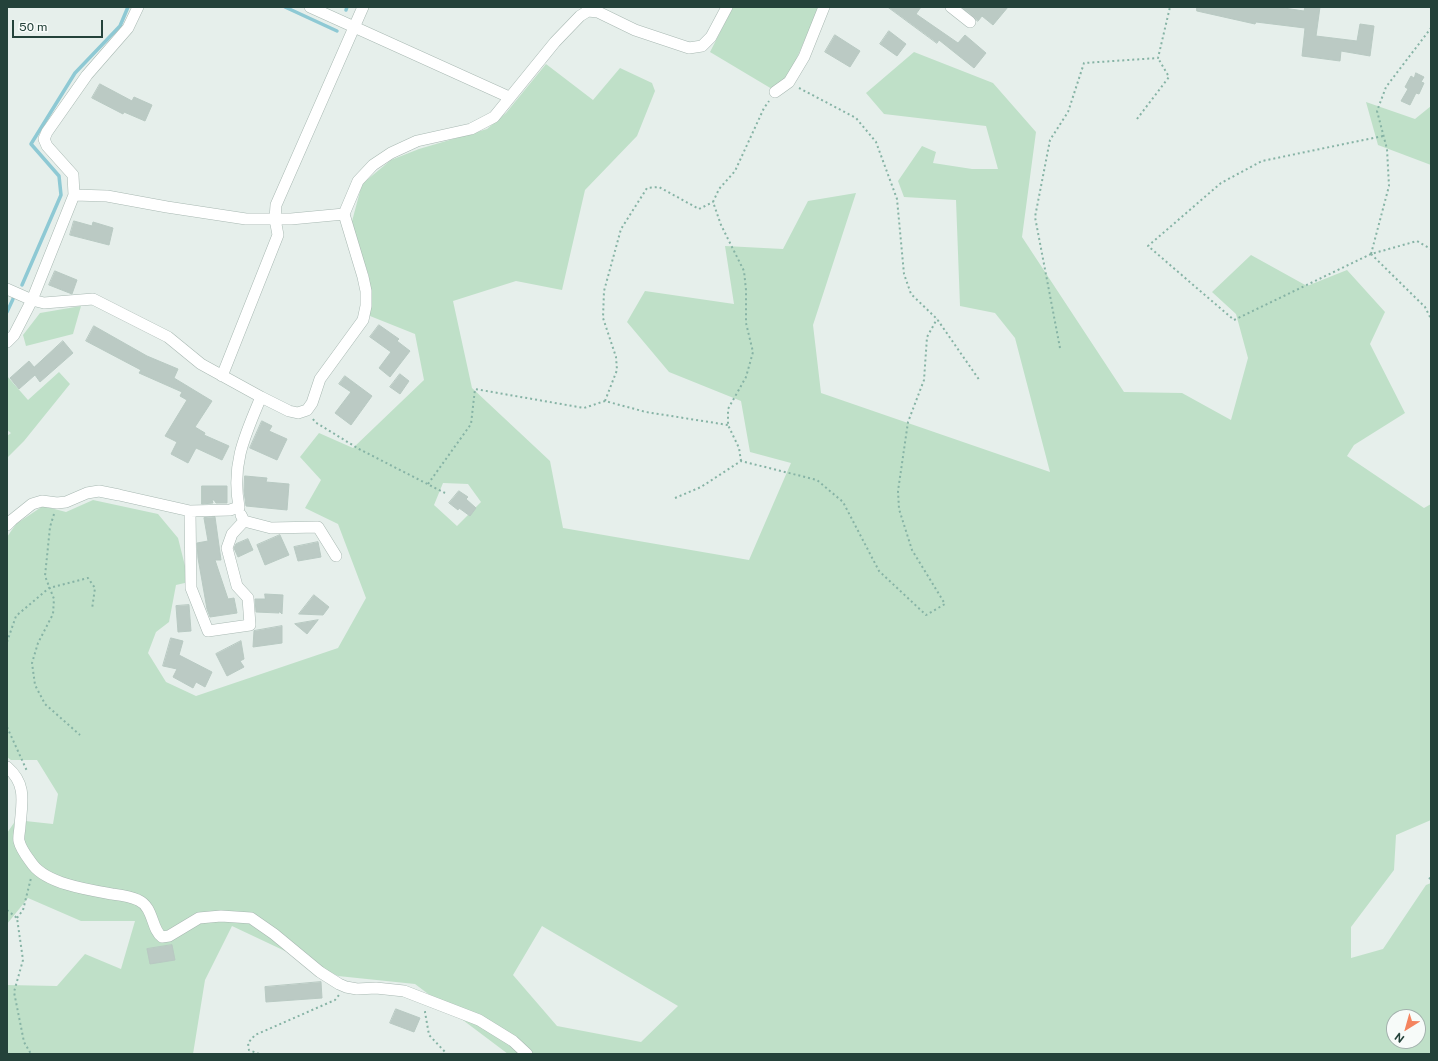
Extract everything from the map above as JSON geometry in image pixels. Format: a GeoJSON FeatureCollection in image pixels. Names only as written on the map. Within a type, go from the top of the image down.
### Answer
{"type":"FeatureCollection","features":[{"type":"Feature","properties":{"kind":"street"},"geometry":{"type":"LineString","coordinates":[[7,342],[14,335],[32,300],[74,195],[73,175],[47,146],[44,139],[47,132],[87,75],[128,28],[138,7]]}},
{"type":"Feature","properties":{"kind":"street"},"geometry":{"type":"LineString","coordinates":[[310,7],[509,97]]}},
{"type":"Feature","properties":{"kind":"street"},"geometry":{"type":"LineString","coordinates":[[222,376],[278,235],[275,219],[276,205],[363,7]]}},
{"type":"Feature","properties":{"kind":"street"},"geometry":{"type":"LineString","coordinates":[[7,289],[32,300],[44,303],[94,299],[168,337],[201,364],[261,397],[289,411],[298,413],[307,410],[312,403],[320,379],[363,320],[366,306],[366,291],[344,214],[358,181],[373,165],[392,153],[417,141],[471,129],[494,117],[555,42],[580,16],[588,11],[598,12],[635,30],[689,48],[702,46],[711,37],[727,7]]}},
{"type":"Feature","properties":{"kind":"street"},"geometry":{"type":"LineString","coordinates":[[775,92],[789,82],[804,57],[824,7]]}},
{"type":"Feature","properties":{"kind":"street"},"geometry":{"type":"LineString","coordinates":[[951,7],[970,22]]}},
{"type":"Feature","properties":{"kind":"street"},"geometry":{"type":"LineString","coordinates":[[74,195],[107,196],[246,219],[291,219],[344,214]]}},
{"type":"Feature","properties":{"kind":"street"},"geometry":{"type":"LineString","coordinates":[[244,521],[236,492],[237,464],[241,445],[261,397]]}},
{"type":"Feature","properties":{"kind":"street"},"geometry":{"type":"LineString","coordinates":[[7,525],[32,504],[42,501],[57,503],[66,502],[87,493],[99,492],[190,511],[230,510],[239,507]]}},
{"type":"Feature","properties":{"kind":"street"},"geometry":{"type":"LineString","coordinates":[[190,511],[191,588],[208,631],[250,625],[248,598],[237,586],[228,548],[232,534],[244,521]]}},
{"type":"Feature","properties":{"kind":"street"},"geometry":{"type":"LineString","coordinates":[[244,521],[271,528],[318,527],[336,556]]}},
{"type":"Feature","properties":{"kind":"street"},"geometry":{"type":"LineString","coordinates":[[7,767],[18,778],[22,790],[19,841],[24,854],[34,867],[44,874],[60,882],[76,887],[120,894],[139,900],[146,905],[158,934],[162,937],[169,936],[199,918],[221,916],[251,918],[274,934],[320,972],[346,987],[357,989],[376,988],[404,991],[479,1020],[513,1041],[527,1054]]}},
{"type":"Feature","properties":{"kind":"path"},"geometry":{"type":"LineString","coordinates":[[1137,119],[1169,77],[1158,58],[1170,7]]}},
{"type":"Feature","properties":{"kind":"path"},"geometry":{"type":"LineString","coordinates":[[1370,254],[1389,186],[1387,149],[1382,136],[1377,111],[1386,87],[1431,28]]}},
{"type":"Feature","properties":{"kind":"path"},"geometry":{"type":"LineString","coordinates":[[1060,348],[1035,217],[1050,140],[1068,112],[1084,63],[1158,58]]}},
{"type":"Feature","properties":{"kind":"path"},"geometry":{"type":"LineString","coordinates":[[789,82],[856,118],[876,142],[897,199],[904,274],[911,294],[937,319],[980,381]]}},
{"type":"Feature","properties":{"kind":"path"},"geometry":{"type":"LineString","coordinates":[[606,401],[617,370],[616,357],[603,318],[604,291],[621,229],[647,188],[659,187],[699,209],[713,202],[719,189],[735,172],[764,108],[775,92]]}},
{"type":"Feature","properties":{"kind":"path"},"geometry":{"type":"LineString","coordinates":[[1382,136],[1262,161],[1221,183],[1148,246],[1234,320],[1370,254],[1417,241],[1431,249]]}},
{"type":"Feature","properties":{"kind":"path"},"geometry":{"type":"LineString","coordinates":[[713,202],[721,225],[744,271],[746,290],[746,323],[753,352],[746,377],[728,409],[728,424],[739,448],[742,461]]}},
{"type":"Feature","properties":{"kind":"path"},"geometry":{"type":"LineString","coordinates":[[1370,254],[1425,307],[1431,319]]}},
{"type":"Feature","properties":{"kind":"path"},"geometry":{"type":"LineString","coordinates":[[675,498],[701,487],[742,461],[817,480],[843,502],[879,571],[926,616],[945,604],[912,550],[899,509],[898,491],[908,422],[924,380],[927,337],[937,319]]}},
{"type":"Feature","properties":{"kind":"path"},"geometry":{"type":"LineString","coordinates":[[428,484],[471,424],[475,389],[584,408],[606,401],[646,412],[728,424]]}},
{"type":"Feature","properties":{"kind":"path"},"geometry":{"type":"LineString","coordinates":[[307,410],[315,422],[352,445],[445,493]]}},
{"type":"Feature","properties":{"kind":"path"},"geometry":{"type":"LineString","coordinates":[[57,503],[50,527],[45,576],[54,599],[52,614],[38,643],[32,663],[35,685],[45,704],[80,735]]}},
{"type":"Feature","properties":{"kind":"path"},"geometry":{"type":"LineString","coordinates":[[7,642],[16,616],[49,588],[88,578],[95,588],[92,608]]}},
{"type":"Feature","properties":{"kind":"path"},"geometry":{"type":"LineString","coordinates":[[7,727],[27,772]]}},
{"type":"Feature","properties":{"kind":"path"},"geometry":{"type":"LineString","coordinates":[[17,918],[23,910],[34,867]]}},
{"type":"Feature","properties":{"kind":"path"},"geometry":{"type":"LineString","coordinates":[[7,910],[17,918],[23,960],[14,992],[24,1042],[31,1054]]}},
{"type":"Feature","properties":{"kind":"path"},"geometry":{"type":"LineString","coordinates":[[259,1054],[249,1050],[248,1043],[255,1035],[335,1000],[346,987]]}},
{"type":"Feature","properties":{"kind":"path"},"geometry":{"type":"LineString","coordinates":[[439,1004],[424,1012],[429,1035],[447,1054]]}},
{"type":"Feature","properties":{"kind":"green space"},"geometry":{"type":"Polygon","coordinates":[[[733,7],[819,7],[789,76],[772,89],[710,52],[733,7]]]}},
{"type":"Feature","properties":{"kind":"green space"},"geometry":{"type":"Polygon","coordinates":[[[914,52],[993,83],[1036,132],[1022,237],[1124,392],[1182,393],[1231,420],[1248,358],[1236,314],[1212,292],[1251,255],[1307,286],[1347,270],[1385,312],[1370,344],[1405,413],[1354,445],[1347,456],[1424,508],[1431,504],[1431,820],[1396,835],[1394,870],[1351,927],[1351,958],[1383,949],[1426,885],[1431,883],[1431,1054],[508,1054],[415,984],[338,976],[232,926],[205,980],[193,1054],[7,1054],[7,985],[57,986],[85,954],[121,969],[135,921],[81,921],[28,898],[7,924],[7,833],[16,820],[53,824],[58,794],[37,760],[11,760],[7,757],[7,537],[16,524],[43,506],[66,512],[93,500],[158,514],[178,538],[189,582],[176,585],[169,622],[156,632],[148,653],[166,682],[196,696],[338,648],[366,598],[338,524],[305,508],[321,480],[300,457],[319,433],[353,448],[424,380],[415,334],[370,316],[369,276],[351,225],[362,184],[391,160],[419,149],[487,129],[506,113],[546,64],[593,100],[620,68],[652,83],[655,91],[637,136],[585,190],[562,290],[516,281],[453,301],[472,388],[550,461],[563,528],[749,560],[791,463],[750,452],[741,401],[669,372],[627,322],[645,291],[734,304],[725,246],[783,249],[808,201],[856,193],[813,325],[821,393],[1050,472],[1015,338],[995,313],[960,306],[956,200],[904,197],[898,181],[922,146],[936,152],[933,163],[972,169],[998,169],[986,126],[884,114],[866,93],[914,52]],[[443,483],[434,505],[457,526],[481,502],[468,484],[443,483]],[[542,926],[513,975],[557,1026],[641,1042],[678,1006],[542,926]]]}},
{"type":"Feature","properties":{"kind":"green space"},"geometry":{"type":"Polygon","coordinates":[[[1366,102],[1415,119],[1431,106],[1431,165],[1378,145],[1366,102]]]}},
{"type":"Feature","properties":{"kind":"green space"},"geometry":{"type":"Polygon","coordinates":[[[81,306],[73,334],[26,346],[23,335],[40,313],[81,306]]]}},
{"type":"Feature","properties":{"kind":"green space"},"geometry":{"type":"Polygon","coordinates":[[[59,372],[70,384],[24,441],[7,458],[7,436],[11,433],[7,430],[7,376],[28,400],[59,372]]]}},
{"type":"Feature","properties":{"kind":"building"},"geometry":{"type":"Polygon","coordinates":[[[888,7],[921,7],[916,14],[958,43],[965,35],[986,53],[974,68],[939,40],[937,43],[888,7]]]}},
{"type":"Feature","properties":{"kind":"building"},"geometry":{"type":"Polygon","coordinates":[[[962,7],[1008,7],[993,25],[982,16],[978,21],[962,7]]]}},
{"type":"Feature","properties":{"kind":"building"},"geometry":{"type":"Polygon","coordinates":[[[1197,7],[1277,7],[1304,11],[1305,7],[1320,7],[1316,36],[1357,41],[1360,24],[1374,26],[1370,56],[1341,51],[1340,61],[1302,56],[1305,28],[1256,22],[1255,24],[1197,11],[1197,7]]]}},
{"type":"Feature","properties":{"kind":"building"},"geometry":{"type":"Polygon","coordinates":[[[889,31],[906,44],[897,56],[880,44],[889,31]]]}},
{"type":"Feature","properties":{"kind":"building"},"geometry":{"type":"Polygon","coordinates":[[[835,35],[860,51],[850,67],[825,52],[835,35]]]}},
{"type":"Feature","properties":{"kind":"building"},"geometry":{"type":"Polygon","coordinates":[[[1416,73],[1424,77],[1421,82],[1424,83],[1419,94],[1416,93],[1410,105],[1401,101],[1408,89],[1405,87],[1411,76],[1414,78],[1416,73]]]}},
{"type":"Feature","properties":{"kind":"building"},"geometry":{"type":"Polygon","coordinates":[[[100,84],[132,101],[134,97],[152,105],[145,121],[124,112],[123,114],[92,98],[100,84]]]}},
{"type":"Feature","properties":{"kind":"building"},"geometry":{"type":"Polygon","coordinates":[[[74,221],[92,226],[93,222],[113,228],[109,245],[70,235],[74,221]]]}},
{"type":"Feature","properties":{"kind":"building"},"geometry":{"type":"Polygon","coordinates":[[[55,271],[77,280],[72,294],[49,285],[55,271]]]}},
{"type":"Feature","properties":{"kind":"building"},"geometry":{"type":"Polygon","coordinates":[[[379,325],[399,339],[397,341],[410,351],[390,377],[379,368],[391,352],[370,337],[379,325]]]}},
{"type":"Feature","properties":{"kind":"building"},"geometry":{"type":"Polygon","coordinates":[[[94,326],[147,356],[178,369],[174,378],[212,401],[195,427],[205,433],[204,435],[229,446],[222,460],[196,448],[188,463],[171,454],[177,442],[165,436],[187,400],[180,396],[182,392],[139,373],[141,370],[86,341],[94,326]]]}},
{"type":"Feature","properties":{"kind":"building"},"geometry":{"type":"Polygon","coordinates":[[[63,341],[73,353],[40,382],[35,375],[19,389],[10,378],[29,361],[34,367],[63,341]]]}},
{"type":"Feature","properties":{"kind":"building"},"geometry":{"type":"Polygon","coordinates":[[[400,374],[409,381],[400,394],[390,387],[400,374]]]}},
{"type":"Feature","properties":{"kind":"building"},"geometry":{"type":"Polygon","coordinates":[[[345,376],[372,396],[351,425],[335,413],[351,392],[339,384],[345,376]]]}},
{"type":"Feature","properties":{"kind":"building"},"geometry":{"type":"Polygon","coordinates":[[[262,421],[272,426],[269,431],[287,439],[277,460],[250,448],[262,421]]]}},
{"type":"Feature","properties":{"kind":"building"},"geometry":{"type":"Polygon","coordinates":[[[245,476],[267,478],[266,482],[289,484],[287,510],[246,506],[244,491],[245,476]]]}},
{"type":"Feature","properties":{"kind":"building"},"geometry":{"type":"Polygon","coordinates":[[[202,486],[227,486],[227,503],[216,503],[212,500],[213,503],[202,504],[202,486]]]}},
{"type":"Feature","properties":{"kind":"building"},"geometry":{"type":"Polygon","coordinates":[[[459,491],[468,497],[466,499],[476,508],[470,516],[459,508],[458,510],[449,503],[459,491]]]}},
{"type":"Feature","properties":{"kind":"building"},"geometry":{"type":"Polygon","coordinates":[[[215,517],[221,560],[215,560],[228,599],[234,598],[237,613],[210,617],[207,609],[198,558],[197,543],[208,541],[204,518],[215,517]]]}},
{"type":"Feature","properties":{"kind":"building"},"geometry":{"type":"Polygon","coordinates":[[[280,535],[289,555],[265,565],[257,545],[280,535]]]}},
{"type":"Feature","properties":{"kind":"building"},"geometry":{"type":"Polygon","coordinates":[[[248,539],[253,550],[238,557],[234,548],[236,544],[248,539]]]}},
{"type":"Feature","properties":{"kind":"building"},"geometry":{"type":"Polygon","coordinates":[[[318,542],[321,557],[298,561],[294,547],[318,542]]]}},
{"type":"Feature","properties":{"kind":"building"},"geometry":{"type":"Polygon","coordinates":[[[265,594],[283,595],[282,614],[279,611],[279,613],[256,612],[255,599],[265,599],[265,594]]]}},
{"type":"Feature","properties":{"kind":"building"},"geometry":{"type":"Polygon","coordinates":[[[314,595],[329,607],[323,615],[299,614],[314,595]]]}},
{"type":"Feature","properties":{"kind":"building"},"geometry":{"type":"Polygon","coordinates":[[[189,605],[191,631],[178,632],[176,606],[189,605]]]}},
{"type":"Feature","properties":{"kind":"building"},"geometry":{"type":"Polygon","coordinates":[[[318,620],[307,634],[295,624],[318,620]]]}},
{"type":"Feature","properties":{"kind":"building"},"geometry":{"type":"Polygon","coordinates":[[[282,626],[282,643],[253,647],[254,631],[282,626]]]}},
{"type":"Feature","properties":{"kind":"building"},"geometry":{"type":"Polygon","coordinates":[[[171,638],[183,641],[179,655],[212,672],[205,687],[196,682],[193,688],[173,677],[177,669],[163,666],[171,638]]]}},
{"type":"Feature","properties":{"kind":"building"},"geometry":{"type":"Polygon","coordinates":[[[241,641],[244,659],[240,661],[244,667],[227,676],[216,654],[241,641]]]}},
{"type":"Feature","properties":{"kind":"building"},"geometry":{"type":"Polygon","coordinates":[[[172,945],[175,960],[150,964],[147,949],[172,945]]]}},
{"type":"Feature","properties":{"kind":"building"},"geometry":{"type":"Polygon","coordinates":[[[321,982],[322,998],[266,1002],[265,987],[321,982]]]}},
{"type":"Feature","properties":{"kind":"building"},"geometry":{"type":"Polygon","coordinates":[[[396,1009],[420,1018],[414,1032],[390,1023],[396,1009]]]}},
{"type":"Feature","properties":{"kind":"waterway"},"geometry":{"type":"LineString","coordinates":[[22,285],[61,195],[59,176],[31,144],[75,73],[120,26],[128,7]]}},
{"type":"Feature","properties":{"kind":"waterway"},"geometry":{"type":"LineString","coordinates":[[285,7],[337,31]]}},
{"type":"Feature","properties":{"kind":"waterway"},"geometry":{"type":"LineString","coordinates":[[7,312],[13,299]]}}]}
